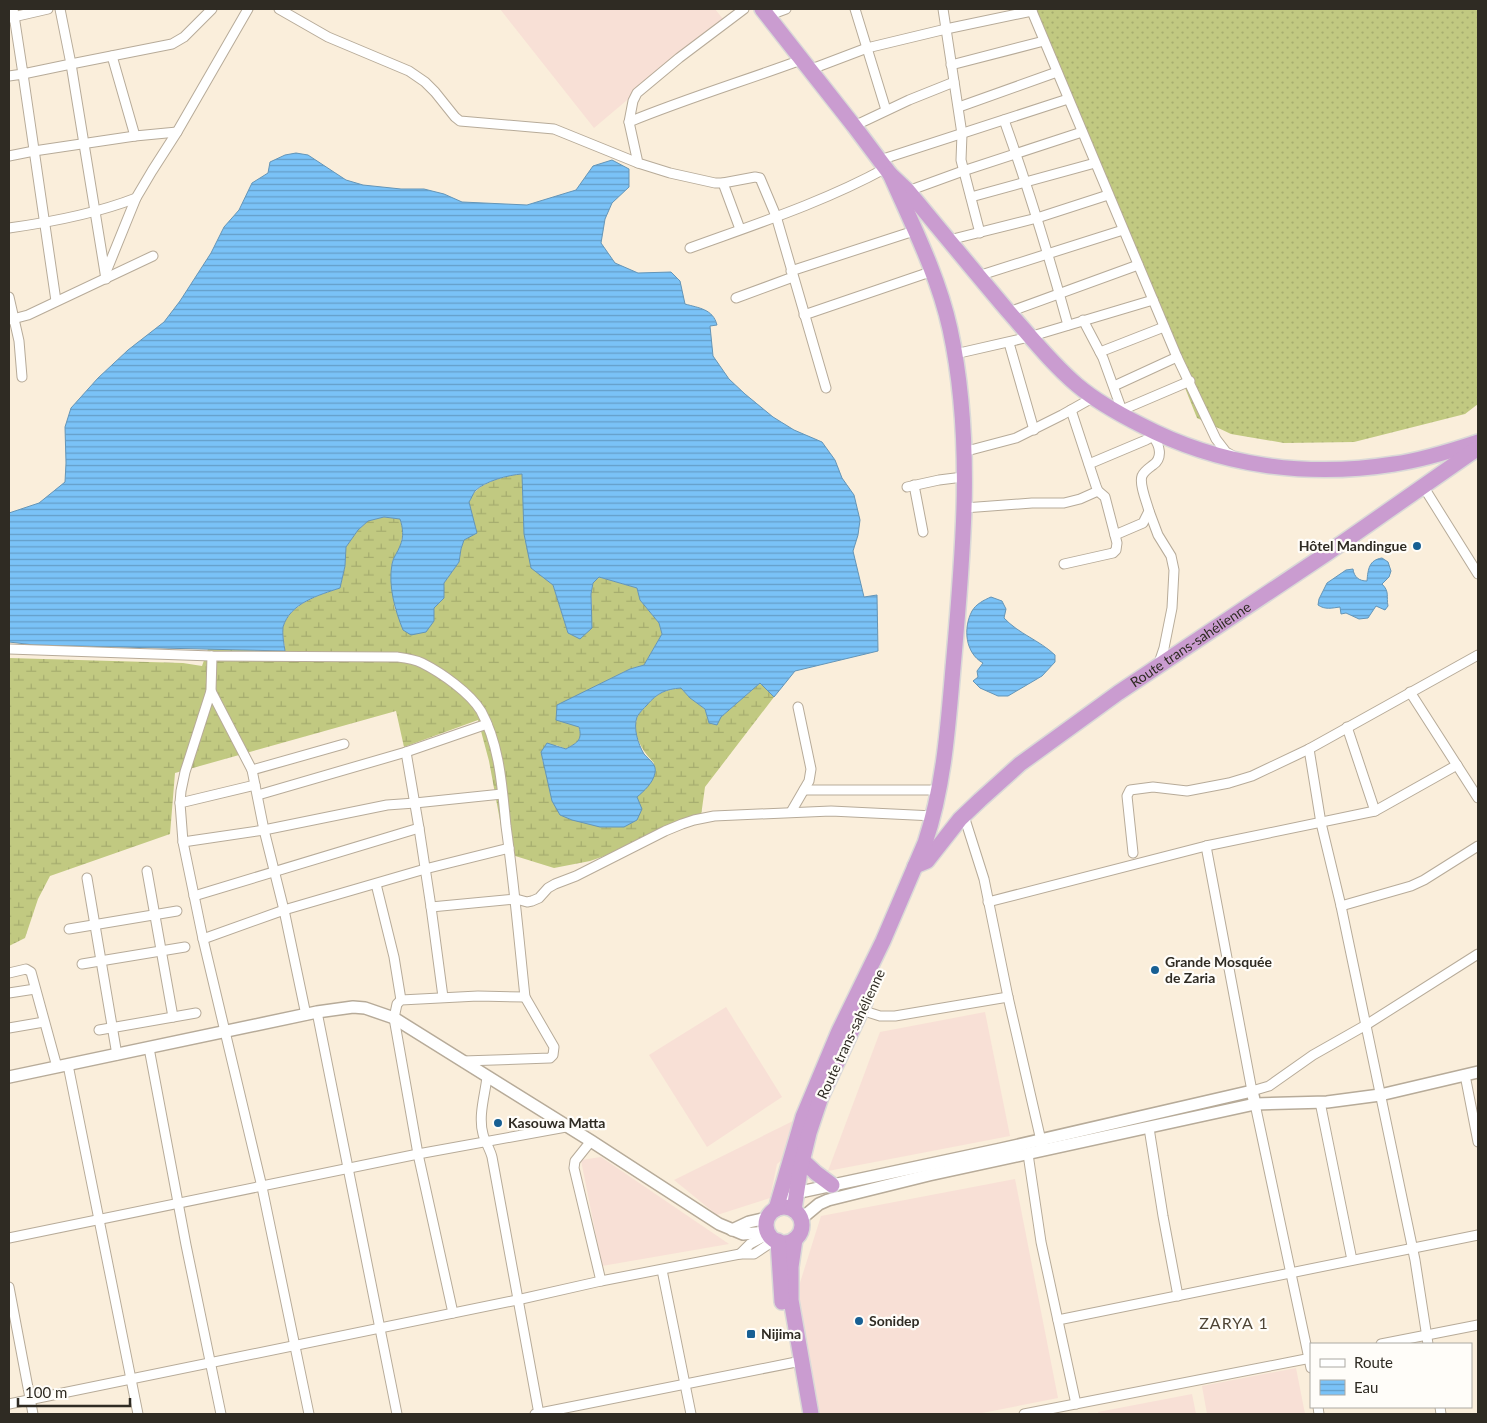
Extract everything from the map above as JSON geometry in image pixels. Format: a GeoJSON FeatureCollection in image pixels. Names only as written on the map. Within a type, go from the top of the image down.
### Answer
{"type":"FeatureCollection","features":[{"type":"Feature","properties":{"kind":"highway"},"geometry":{"type":"LineString","coordinates":[[764,12],[885,167],[908,191],[1030,337],[1078,386],[1155,435],[1202,451],[1244,462],[1326,470],[1396,464],[1442,454],[1478,442]]}},
{"type":"Feature","properties":{"kind":"highway","name":"Route trans-sahélienne"},"geometry":{"type":"LineString","coordinates":[[803,1414],[791,1300],[791,1267],[795,1239],[802,1230],[798,1214],[797,1193],[802,1160],[821,1098],[883,941],[919,865],[934,816],[946,743],[964,508],[961,401],[950,327],[932,271],[885,167]]}},
{"type":"Feature","properties":{"kind":"highway","name":"Route trans-sahélienne"},"geometry":{"type":"LineString","coordinates":[[919,865],[929,859],[964,816],[1020,764],[1118,693],[1329,552],[1478,448]]}},
{"type":"Feature","properties":{"kind":"highway","name":"Route trans-sahélienne"},"geometry":{"type":"LineString","coordinates":[[811,1414],[780,1288],[772,1229],[803,1117],[839,1031],[856,1008]]}},
{"type":"Feature","properties":{"kind":"highway"},"geometry":{"type":"LineString","coordinates":[[802,1160],[832,1185]]}},
{"type":"Feature","properties":{"kind":"highway"},"geometry":{"type":"LineString","coordinates":[[795,1239],[787,1242],[772,1229],[785,1207],[798,1214]]}},
{"type":"Feature","properties":{"kind":"street"},"geometry":{"type":"LineString","coordinates":[[48,9],[12,14],[23,74],[56,301]]}},
{"type":"Feature","properties":{"kind":"street"},"geometry":{"type":"LineString","coordinates":[[60,9],[106,275]]}},
{"type":"Feature","properties":{"kind":"street"},"geometry":{"type":"LineString","coordinates":[[106,275],[136,198],[177,132],[248,9]]}},
{"type":"Feature","properties":{"kind":"street"},"geometry":{"type":"LineString","coordinates":[[278,9],[328,38],[409,71],[430,87],[455,117],[460,120],[554,129],[638,163],[670,173],[724,184],[759,177],[776,216],[826,388]]}},
{"type":"Feature","properties":{"kind":"street"},"geometry":{"type":"LineString","coordinates":[[638,163],[629,122],[632,101],[637,93],[679,58],[744,9]]}},
{"type":"Feature","properties":{"kind":"street"},"geometry":{"type":"LineString","coordinates":[[764,12],[786,9]]}},
{"type":"Feature","properties":{"kind":"street"},"geometry":{"type":"LineString","coordinates":[[855,9],[886,110]]}},
{"type":"Feature","properties":{"kind":"street"},"geometry":{"type":"LineString","coordinates":[[943,9],[959,107],[963,171],[980,233]]}},
{"type":"Feature","properties":{"kind":"street"},"geometry":{"type":"LineString","coordinates":[[9,76],[172,44],[184,37],[208,10]]}},
{"type":"Feature","properties":{"kind":"street"},"geometry":{"type":"LineString","coordinates":[[629,122],[679,102],[726,87],[867,48],[1031,10],[1164,326],[1216,439],[1226,452],[1244,462]]}},
{"type":"Feature","properties":{"kind":"street"},"geometry":{"type":"LineString","coordinates":[[951,66],[1044,41]]}},
{"type":"Feature","properties":{"kind":"street"},"geometry":{"type":"LineString","coordinates":[[112,56],[135,136]]}},
{"type":"Feature","properties":{"kind":"street"},"geometry":{"type":"LineString","coordinates":[[959,107],[1057,72]]}},
{"type":"Feature","properties":{"kind":"street"},"geometry":{"type":"LineString","coordinates":[[854,126],[886,110],[954,82]]}},
{"type":"Feature","properties":{"kind":"street"},"geometry":{"type":"LineString","coordinates":[[690,248],[830,195],[862,181],[885,167],[962,134],[1068,99]]}},
{"type":"Feature","properties":{"kind":"street"},"geometry":{"type":"LineString","coordinates":[[1004,120],[1048,253],[1068,325]]}},
{"type":"Feature","properties":{"kind":"street"},"geometry":{"type":"LineString","coordinates":[[9,156],[135,136],[177,132]]}},
{"type":"Feature","properties":{"kind":"street"},"geometry":{"type":"LineString","coordinates":[[908,191],[1082,132]]}},
{"type":"Feature","properties":{"kind":"street"},"geometry":{"type":"LineString","coordinates":[[971,197],[1095,163]]}},
{"type":"Feature","properties":{"kind":"street"},"geometry":{"type":"LineString","coordinates":[[724,184],[740,230]]}},
{"type":"Feature","properties":{"kind":"street"},"geometry":{"type":"LineString","coordinates":[[949,240],[1037,218],[1108,195]]}},
{"type":"Feature","properties":{"kind":"street"},"geometry":{"type":"LineString","coordinates":[[9,228],[96,212],[136,198]]}},
{"type":"Feature","properties":{"kind":"street"},"geometry":{"type":"LineString","coordinates":[[978,276],[1123,230]]}},
{"type":"Feature","properties":{"kind":"street"},"geometry":{"type":"LineString","coordinates":[[736,298],[792,274],[914,231]]}},
{"type":"Feature","properties":{"kind":"street"},"geometry":{"type":"LineString","coordinates":[[11,319],[28,314],[106,275],[153,256]]}},
{"type":"Feature","properties":{"kind":"street"},"geometry":{"type":"LineString","coordinates":[[1009,312],[1138,265]]}},
{"type":"Feature","properties":{"kind":"street"},"geometry":{"type":"LineString","coordinates":[[804,315],[932,271]]}},
{"type":"Feature","properties":{"kind":"street"},"geometry":{"type":"LineString","coordinates":[[9,297],[11,319],[19,341],[22,377]]}},
{"type":"Feature","properties":{"kind":"street"},"geometry":{"type":"LineString","coordinates":[[955,354],[1030,337],[1153,300]]}},
{"type":"Feature","properties":{"kind":"street"},"geometry":{"type":"LineString","coordinates":[[1083,320],[1100,352],[1123,413],[1190,381]]}},
{"type":"Feature","properties":{"kind":"street"},"geometry":{"type":"LineString","coordinates":[[1100,352],[1164,326]]}},
{"type":"Feature","properties":{"kind":"street"},"geometry":{"type":"LineString","coordinates":[[1008,342],[1034,430]]}},
{"type":"Feature","properties":{"kind":"street"},"geometry":{"type":"LineString","coordinates":[[1114,386],[1178,357]]}},
{"type":"Feature","properties":{"kind":"street"},"geometry":{"type":"LineString","coordinates":[[963,452],[1016,438],[1094,397]]}},
{"type":"Feature","properties":{"kind":"street"},"geometry":{"type":"LineString","coordinates":[[1064,564],[1113,553],[1116,550],[1117,543],[1105,497],[1098,491],[1071,410]]}},
{"type":"Feature","properties":{"kind":"street"},"geometry":{"type":"LineString","coordinates":[[1089,464],[1155,435],[1159,446],[1159,458],[1155,464],[1144,472],[1141,479],[1149,511],[1158,535],[1171,556],[1174,570],[1172,608],[1158,667]]}},
{"type":"Feature","properties":{"kind":"street"},"geometry":{"type":"LineString","coordinates":[[922,532],[910,486],[963,476]]}},
{"type":"Feature","properties":{"kind":"street"},"geometry":{"type":"LineString","coordinates":[[1423,486],[1478,574]]}},
{"type":"Feature","properties":{"kind":"street"},"geometry":{"type":"LineString","coordinates":[[964,508],[1032,503],[1064,503],[1080,499],[1098,491]]}},
{"type":"Feature","properties":{"kind":"street"},"geometry":{"type":"LineString","coordinates":[[1115,535],[1143,523],[1149,511]]}},
{"type":"Feature","properties":{"kind":"street"},"geometry":{"type":"LineString","coordinates":[[9,650],[212,656],[397,657],[410,659],[431,669],[472,699],[487,724],[496,752],[516,899],[525,997],[554,1047],[553,1056],[550,1058],[463,1061]]}},
{"type":"Feature","properties":{"kind":"street"},"geometry":{"type":"LineString","coordinates":[[1133,853],[1127,796],[1130,790],[1153,787],[1187,791],[1229,783],[1252,776],[1309,749],[1478,655]]}},
{"type":"Feature","properties":{"kind":"street"},"geometry":{"type":"LineString","coordinates":[[212,656],[211,691],[180,791],[183,842],[224,1032],[262,1187],[309,1414]]}},
{"type":"Feature","properties":{"kind":"street"},"geometry":{"type":"LineString","coordinates":[[211,691],[252,770],[264,830],[311,1013],[347,1169],[397,1414]]}},
{"type":"Feature","properties":{"kind":"street"},"geometry":{"type":"LineString","coordinates":[[1410,692],[1478,798]]}},
{"type":"Feature","properties":{"kind":"street"},"geometry":{"type":"LineString","coordinates":[[791,812],[811,776],[812,769],[798,707]]}},
{"type":"Feature","properties":{"kind":"street"},"geometry":{"type":"LineString","coordinates":[[258,795],[406,752],[487,724]]}},
{"type":"Feature","properties":{"kind":"street"},"geometry":{"type":"LineString","coordinates":[[1348,727],[1375,811]]}},
{"type":"Feature","properties":{"kind":"street"},"geometry":{"type":"LineString","coordinates":[[252,770],[344,744]]}},
{"type":"Feature","properties":{"kind":"street"},"geometry":{"type":"LineString","coordinates":[[1309,749],[1321,823],[1341,906],[1412,1249],[1427,1340]]}},
{"type":"Feature","properties":{"kind":"street"},"geometry":{"type":"LineString","coordinates":[[406,752],[432,908],[444,997]]}},
{"type":"Feature","properties":{"kind":"street"},"geometry":{"type":"LineString","coordinates":[[988,902],[1206,846],[1375,811],[1457,765]]}},
{"type":"Feature","properties":{"kind":"street"},"geometry":{"type":"LineString","coordinates":[[180,803],[255,785]]}},
{"type":"Feature","properties":{"kind":"street"},"geometry":{"type":"LineString","coordinates":[[804,790],[939,790]]}},
{"type":"Feature","properties":{"kind":"street"},"geometry":{"type":"LineString","coordinates":[[183,842],[264,830],[387,805],[502,794]]}},
{"type":"Feature","properties":{"kind":"street"},"geometry":{"type":"LineString","coordinates":[[432,908],[516,899],[526,902],[532,901],[539,898],[548,888],[682,824],[714,816],[791,812],[859,812],[934,816]]}},
{"type":"Feature","properties":{"kind":"street"},"geometry":{"type":"LineString","coordinates":[[964,816],[984,879],[1008,997],[1042,1144]]}},
{"type":"Feature","properties":{"kind":"street"},"geometry":{"type":"LineString","coordinates":[[194,896],[419,828]]}},
{"type":"Feature","properties":{"kind":"street"},"geometry":{"type":"LineString","coordinates":[[1024,1414],[1310,1358],[1252,1091],[1206,846]]}},
{"type":"Feature","properties":{"kind":"street"},"geometry":{"type":"LineString","coordinates":[[1341,906],[1411,886],[1424,880],[1478,846]]}},
{"type":"Feature","properties":{"kind":"street"},"geometry":{"type":"LineString","coordinates":[[203,939],[284,910],[425,869],[509,848]]}},
{"type":"Feature","properties":{"kind":"street"},"geometry":{"type":"LineString","coordinates":[[147,871],[173,1017]]}},
{"type":"Feature","properties":{"kind":"street"},"geometry":{"type":"LineString","coordinates":[[87,878],[117,1055]]}},
{"type":"Feature","properties":{"kind":"street"},"geometry":{"type":"LineString","coordinates":[[376,884],[394,957],[402,1000]]}},
{"type":"Feature","properties":{"kind":"street"},"geometry":{"type":"LineString","coordinates":[[69,929],[177,911]]}},
{"type":"Feature","properties":{"kind":"street"},"geometry":{"type":"LineString","coordinates":[[82,964],[185,947]]}},
{"type":"Feature","properties":{"kind":"street"},"geometry":{"type":"LineString","coordinates":[[798,1214],[828,1200],[929,1175],[1028,1154],[1042,1144],[1269,1086],[1313,1055],[1366,1025],[1478,954]]}},
{"type":"Feature","properties":{"kind":"street"},"geometry":{"type":"LineString","coordinates":[[9,973],[29,970],[31,972],[44,1022],[62,1066],[98,1219],[138,1414]]}},
{"type":"Feature","properties":{"kind":"street"},"geometry":{"type":"LineString","coordinates":[[9,993],[35,988]]}},
{"type":"Feature","properties":{"kind":"street"},"geometry":{"type":"LineString","coordinates":[[453,1313],[418,1154],[394,1018],[397,1004],[402,1000],[444,997],[525,997]]}},
{"type":"Feature","properties":{"kind":"street"},"geometry":{"type":"LineString","coordinates":[[856,1008],[880,1016],[895,1016],[1008,997]]}},
{"type":"Feature","properties":{"kind":"street"},"geometry":{"type":"LineString","coordinates":[[9,1077],[311,1013],[353,1007],[365,1008],[394,1018],[591,1141],[719,1224],[732,1230],[750,1222],[772,1229]]}},
{"type":"Feature","properties":{"kind":"street"},"geometry":{"type":"LineString","coordinates":[[99,1030],[196,1013]]}},
{"type":"Feature","properties":{"kind":"street"},"geometry":{"type":"LineString","coordinates":[[9,1028],[44,1022]]}},
{"type":"Feature","properties":{"kind":"street"},"geometry":{"type":"LineString","coordinates":[[149,1048],[178,1204],[221,1414]]}},
{"type":"Feature","properties":{"kind":"street"},"geometry":{"type":"LineString","coordinates":[[9,1404],[740,1254],[750,1244],[772,1229],[797,1193],[1042,1144],[1149,1128],[1255,1104],[1320,1102],[1380,1095],[1474,1072],[1478,1142]]}},
{"type":"Feature","properties":{"kind":"street"},"geometry":{"type":"LineString","coordinates":[[487,1077],[482,1116],[483,1135],[492,1157],[538,1414],[797,1362]]}},
{"type":"Feature","properties":{"kind":"street"},"geometry":{"type":"LineString","coordinates":[[1320,1102],[1352,1260]]}},
{"type":"Feature","properties":{"kind":"street"},"geometry":{"type":"LineString","coordinates":[[9,1238],[418,1154],[566,1127]]}},
{"type":"Feature","properties":{"kind":"street"},"geometry":{"type":"LineString","coordinates":[[1149,1128],[1178,1296]]}},
{"type":"Feature","properties":{"kind":"street"},"geometry":{"type":"LineString","coordinates":[[591,1141],[575,1161],[574,1168],[601,1281]]}},
{"type":"Feature","properties":{"kind":"street"},"geometry":{"type":"LineString","coordinates":[[1028,1154],[1041,1242],[1076,1404]]}},
{"type":"Feature","properties":{"kind":"street"},"geometry":{"type":"LineString","coordinates":[[1058,1320],[1478,1235]]}},
{"type":"Feature","properties":{"kind":"street"},"geometry":{"type":"LineString","coordinates":[[662,1270],[691,1414]]}},
{"type":"Feature","properties":{"kind":"street"},"geometry":{"type":"LineString","coordinates":[[9,1287],[34,1414]]}},
{"type":"Feature","properties":{"kind":"street"},"geometry":{"type":"LineString","coordinates":[[1392,1343],[1427,1340],[1478,1325]]}},
{"type":"Feature","properties":{"kind":"shaded area"},"geometry":{"type":"Polygon","coordinates":[[[500,9],[715,9],[723,19],[594,128],[500,9]]]}},
{"type":"Feature","properties":{"kind":"shaded area"},"geometry":{"type":"Polygon","coordinates":[[[726,1007],[782,1097],[707,1147],[649,1055],[726,1007]]]}},
{"type":"Feature","properties":{"kind":"shaded area"},"geometry":{"type":"Polygon","coordinates":[[[985,1012],[1010,1136],[828,1171],[880,1032],[985,1012]]]}},
{"type":"Feature","properties":{"kind":"shaded area"},"geometry":{"type":"Polygon","coordinates":[[[793,1121],[782,1160],[777,1164],[770,1198],[717,1215],[674,1180],[793,1121]]]}},
{"type":"Feature","properties":{"kind":"shaded area"},"geometry":{"type":"Polygon","coordinates":[[[601,1157],[729,1244],[602,1266],[581,1160],[601,1157]]]}},
{"type":"Feature","properties":{"kind":"shaded area","name":"Sonidep"},"geometry":{"type":"Polygon","coordinates":[[[1015,1179],[1058,1398],[977,1414],[818,1414],[798,1301],[799,1286],[821,1216],[1015,1179]]]}},
{"type":"Feature","properties":{"kind":"shaded area"},"geometry":{"type":"Polygon","coordinates":[[[1296,1368],[1305,1414],[1207,1414],[1202,1386],[1296,1368]]]}},
{"type":"Feature","properties":{"kind":"shaded area"},"geometry":{"type":"Polygon","coordinates":[[[1192,1394],[1196,1414],[1099,1414],[1098,1412],[1192,1394]]]}},
{"type":"Feature","properties":{"kind":"green space"},"geometry":{"type":"Polygon","coordinates":[[[1030,9],[1478,9],[1478,404],[1465,414],[1354,442],[1284,443],[1231,434],[1197,418],[1030,9]]]}},
{"type":"Feature","properties":{"kind":"green space"},"geometry":{"type":"Polygon","coordinates":[[[522,474],[531,567],[553,585],[568,633],[592,609],[591,594],[593,583],[599,577],[637,588],[640,600],[659,623],[662,634],[644,665],[630,669],[570,699],[581,735],[578,742],[566,749],[556,745],[542,759],[546,771],[637,797],[654,763],[637,737],[637,718],[641,711],[658,695],[681,688],[690,698],[705,709],[709,723],[721,717],[760,683],[774,697],[705,787],[700,823],[590,861],[554,868],[506,853],[489,761],[478,720],[404,747],[396,711],[175,773],[170,834],[50,876],[38,899],[25,938],[9,946],[9,658],[183,663],[202,666],[208,649],[285,651],[283,627],[292,612],[306,602],[340,588],[345,566],[346,547],[358,530],[368,521],[384,517],[400,519],[403,529],[401,545],[392,562],[391,580],[395,610],[434,621],[434,608],[444,598],[444,583],[459,562],[461,549],[472,515],[469,502],[472,496],[480,487],[491,481],[522,474]]]}},
{"type":"Feature","properties":{"kind":"water"},"geometry":{"type":"Polygon","coordinates":[[[296,153],[308,155],[346,180],[363,185],[401,189],[424,189],[444,194],[462,202],[527,205],[576,190],[593,166],[612,160],[629,169],[629,187],[612,203],[605,219],[601,243],[615,263],[638,273],[671,272],[680,281],[685,304],[709,312],[715,320],[717,325],[710,326],[713,356],[729,379],[773,417],[794,430],[822,442],[835,460],[842,478],[854,495],[860,520],[853,551],[864,597],[877,595],[878,651],[795,671],[774,697],[760,683],[721,717],[717,725],[709,723],[705,709],[690,698],[681,688],[671,689],[658,695],[640,712],[636,721],[636,731],[640,746],[644,754],[654,765],[655,770],[654,777],[650,783],[637,797],[642,809],[637,820],[624,827],[600,827],[560,815],[552,801],[541,752],[547,743],[566,749],[579,739],[579,727],[556,720],[557,705],[630,669],[644,665],[662,634],[659,623],[640,600],[637,588],[599,577],[593,583],[591,594],[592,628],[580,639],[568,633],[553,585],[531,568],[524,534],[522,474],[491,481],[474,492],[469,502],[477,533],[464,540],[459,562],[444,583],[444,598],[434,608],[434,621],[426,632],[411,635],[403,630],[400,622],[393,598],[391,572],[393,561],[403,536],[402,529],[400,519],[384,517],[368,521],[358,530],[346,547],[345,566],[340,588],[306,601],[292,612],[283,627],[285,651],[34,645],[9,642],[9,513],[39,503],[65,482],[65,427],[71,408],[98,378],[128,350],[164,322],[211,253],[224,227],[239,210],[252,183],[268,173],[270,162],[285,155],[296,153]]]}},
{"type":"Feature","properties":{"kind":"water"},"geometry":{"type":"Polygon","coordinates":[[[1382,558],[1388,562],[1391,571],[1389,577],[1382,584],[1387,594],[1388,606],[1385,610],[1376,606],[1368,618],[1359,619],[1346,613],[1341,614],[1340,607],[1326,608],[1318,605],[1327,583],[1346,570],[1353,569],[1357,578],[1367,581],[1370,566],[1374,561],[1382,558]]]}},
{"type":"Feature","properties":{"kind":"water"},"geometry":{"type":"Polygon","coordinates":[[[991,597],[1002,601],[1006,609],[1004,618],[1010,624],[1055,655],[1055,662],[1042,676],[1008,696],[998,696],[980,688],[973,681],[978,677],[977,671],[983,663],[977,659],[969,647],[967,625],[972,611],[980,602],[991,597]]]}},
{"type":"Feature","properties":{"kind":"place","name":"Hôtel Mandingue"},"geometry":{"type":"Point","coordinates":[1417,546]}},
{"type":"Feature","properties":{"kind":"place","name":"Grande Mosquée de Zaria"},"geometry":{"type":"Point","coordinates":[1155,970]}},
{"type":"Feature","properties":{"kind":"place","name":"Kasouwa Matta"},"geometry":{"type":"Point","coordinates":[498,1123]}},
{"type":"Feature","properties":{"kind":"place","name":"Sonidep"},"geometry":{"type":"Point","coordinates":[859,1321]}},
{"type":"Feature","properties":{"kind":"place","name":"Nijima"},"geometry":{"type":"Point","coordinates":[751,1334]}},
{"type":"Feature","properties":{"kind":"district","name":"ZARYA 1"},"geometry":{"type":"Point","coordinates":[1234,1323]}}]}
